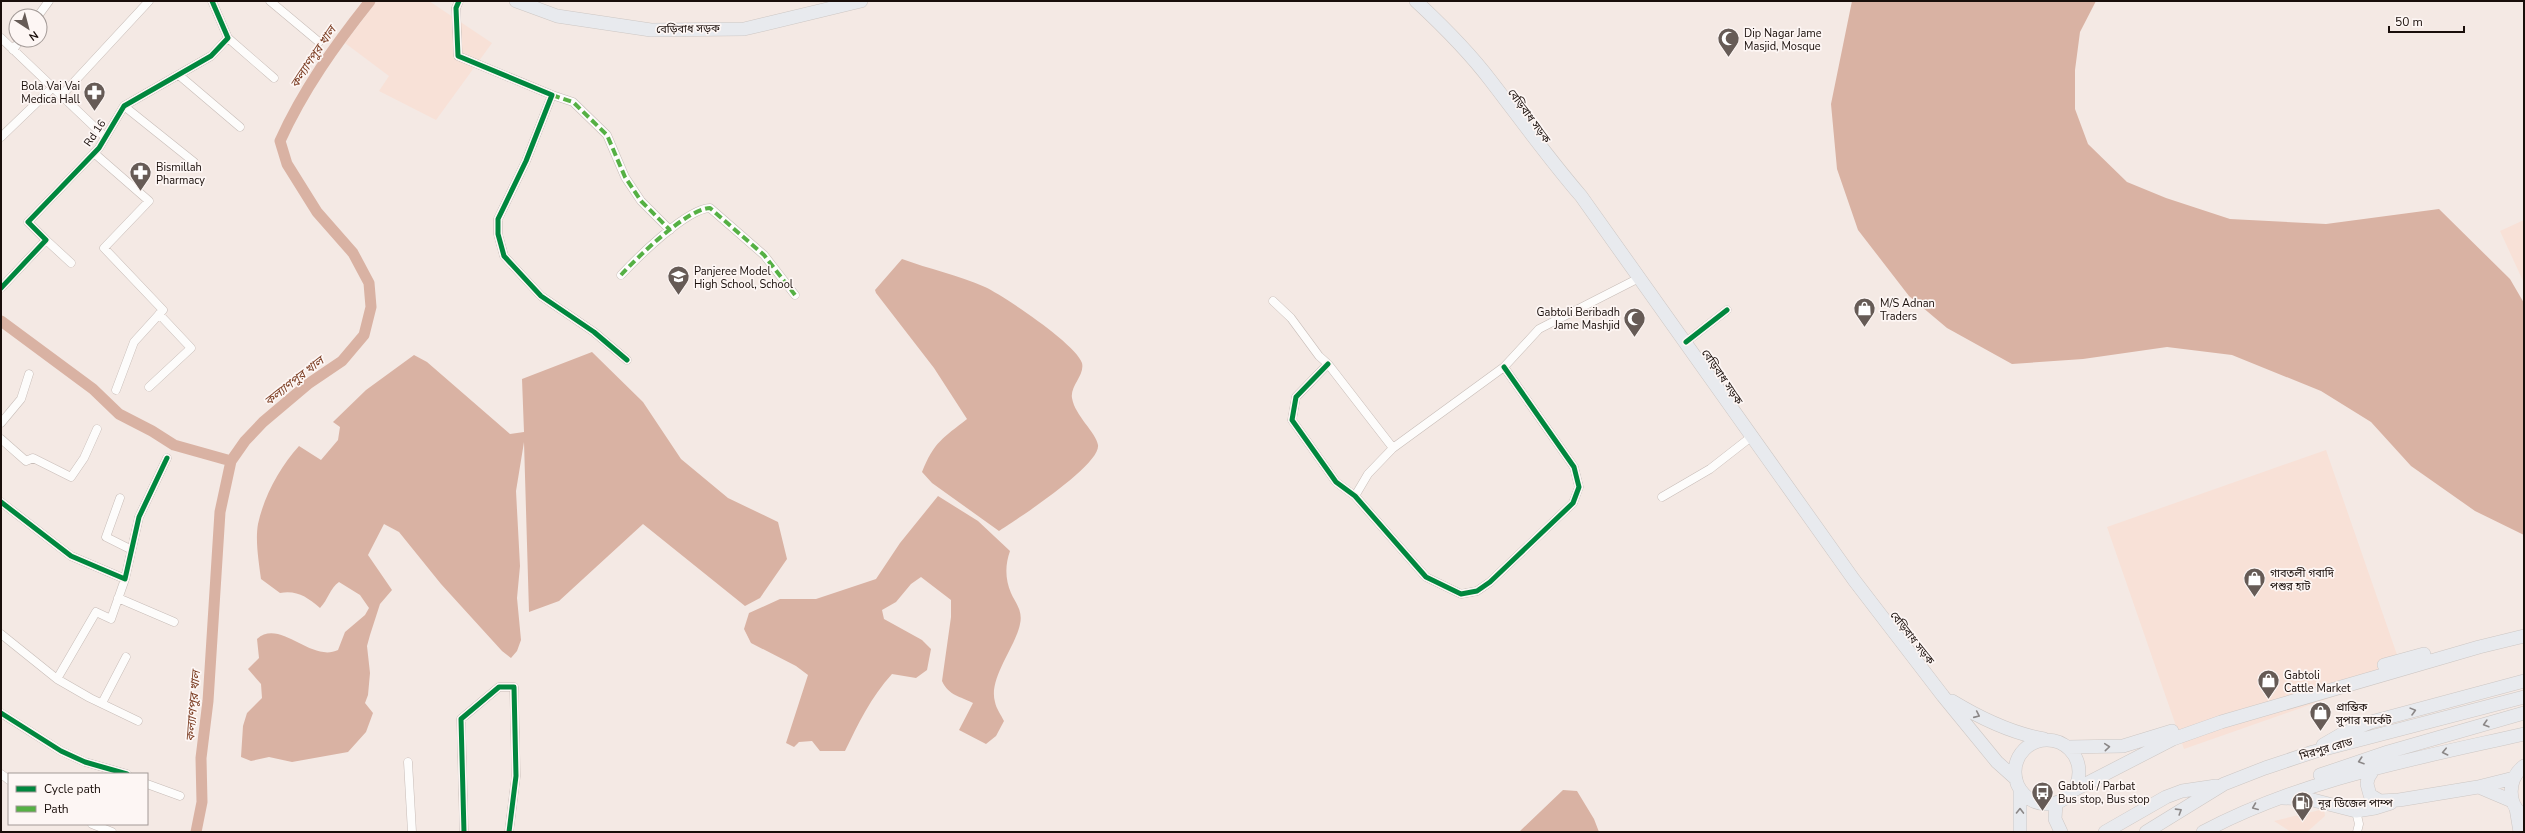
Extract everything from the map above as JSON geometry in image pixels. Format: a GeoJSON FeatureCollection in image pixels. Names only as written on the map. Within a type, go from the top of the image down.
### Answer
{"type":"FeatureCollection","features":[{"type":"Feature","properties":{"kind":"highway","name":"বেড়িবাধ সড়ক"},"geometry":{"type":"LineString","coordinates":[[516,1],[557,16],[651,30],[744,28],[861,1]]}},
{"type":"Feature","properties":{"kind":"highway","name":"বেড়িবাধ সড়ক"},"geometry":{"type":"LineString","coordinates":[[1416,1],[1466,51],[1491,80],[1546,155],[1581,196],[1686,342],[1751,438],[1854,580],[1944,696],[1997,762],[2018,785]]}},
{"type":"Feature","properties":{"kind":"highway"},"geometry":{"type":"LineString","coordinates":[[2068,747],[2123,746],[2151,739],[2266,699],[2474,639],[2524,627]]}},
{"type":"Feature","properties":{"kind":"highway"},"geometry":{"type":"LineString","coordinates":[[2018,785],[2036,802],[2056,803],[2066,798],[2074,790],[2173,739],[2221,722],[2479,646],[2524,636]]}},
{"type":"Feature","properties":{"kind":"highway"},"geometry":{"type":"LineString","coordinates":[[2313,752],[2342,734],[2371,722],[2519,683]]}},
{"type":"Feature","properties":{"kind":"highway","name":"বেড়িবাধ সড়ক"},"geometry":{"type":"LineString","coordinates":[[1944,696],[1970,712],[2024,735],[2045,740]]}},
{"type":"Feature","properties":{"kind":"highway","name":"মিরপুর রোড"},"geometry":{"type":"LineString","coordinates":[[2146,832],[2224,784],[2313,752],[2521,698]]}},
{"type":"Feature","properties":{"kind":"highway"},"geometry":{"type":"LineString","coordinates":[[2203,832],[2276,798],[2308,779],[2388,752],[2524,713]]}},
{"type":"Feature","properties":{"kind":"highway"},"geometry":{"type":"LineString","coordinates":[[2276,798],[2372,769],[2524,734]]}},
{"type":"Feature","properties":{"kind":"highway"},"geometry":{"type":"LineString","coordinates":[[2020,832],[2018,785],[2015,768],[2018,758],[2029,746],[2045,740],[2053,740],[2068,747],[2074,754],[2080,772],[2074,790]]}},
{"type":"Feature","properties":{"kind":"highway"},"geometry":{"type":"LineString","coordinates":[[2388,752],[2372,769],[2367,784],[2370,795],[2380,801],[2399,800],[2478,787],[2514,778]]}},
{"type":"Feature","properties":{"kind":"highway"},"geometry":{"type":"LineString","coordinates":[[2520,832],[2517,808],[2511,793],[2514,778],[2524,766]]}},
{"type":"Feature","properties":{"kind":"highway"},"geometry":{"type":"LineString","coordinates":[[2105,832],[2182,791],[2224,784]]}},
{"type":"Feature","properties":{"kind":"highway"},"geometry":{"type":"LineString","coordinates":[[2478,787],[2517,808]]}},
{"type":"Feature","properties":{"kind":"highway"},"geometry":{"type":"LineString","coordinates":[[2276,798],[2308,799],[2356,811],[2374,808],[2399,800]]}},
{"type":"Feature","properties":{"kind":"highway"},"geometry":{"type":"LineString","coordinates":[[2056,803],[2054,819],[2061,832]]}},
{"type":"Feature","properties":{"kind":"street"},"geometry":{"type":"LineString","coordinates":[[61,96],[150,1]]}},
{"type":"Feature","properties":{"kind":"street"},"geometry":{"type":"LineString","coordinates":[[212,1],[228,38],[274,78]]}},
{"type":"Feature","properties":{"kind":"street"},"geometry":{"type":"LineString","coordinates":[[270,1],[319,42]]}},
{"type":"Feature","properties":{"kind":"street"},"geometry":{"type":"LineString","coordinates":[[459,1],[456,8],[458,56],[552,95],[573,102],[607,135],[624,177],[641,201],[670,230]]}},
{"type":"Feature","properties":{"kind":"street","name":"Rd 16"},"geometry":{"type":"LineString","coordinates":[[1,38],[105,137]]}},
{"type":"Feature","properties":{"kind":"street"},"geometry":{"type":"LineString","coordinates":[[194,162],[124,106],[180,76],[211,56],[228,38]]}},
{"type":"Feature","properties":{"kind":"street"},"geometry":{"type":"LineString","coordinates":[[180,76],[240,127]]}},
{"type":"Feature","properties":{"kind":"street"},"geometry":{"type":"LineString","coordinates":[[1,137],[52,88]]}},
{"type":"Feature","properties":{"kind":"street"},"geometry":{"type":"LineString","coordinates":[[552,95],[526,161],[498,219],[498,234],[504,256],[541,296],[594,332],[627,360]]}},
{"type":"Feature","properties":{"kind":"street","name":"Rd 16"},"geometry":{"type":"LineString","coordinates":[[46,240],[28,222],[94,153],[124,106]]}},
{"type":"Feature","properties":{"kind":"street"},"geometry":{"type":"LineString","coordinates":[[94,153],[149,201],[104,248],[163,310],[134,342],[116,390]]}},
{"type":"Feature","properties":{"kind":"street"},"geometry":{"type":"LineString","coordinates":[[621,275],[647,247],[670,230],[701,211],[710,208],[764,255],[796,295]]}},
{"type":"Feature","properties":{"kind":"street"},"geometry":{"type":"LineString","coordinates":[[1,288],[46,240],[71,263]]}},
{"type":"Feature","properties":{"kind":"street"},"geometry":{"type":"LineString","coordinates":[[1355,496],[1368,474],[1393,448],[1504,367],[1539,329],[1639,278]]}},
{"type":"Feature","properties":{"kind":"street"},"geometry":{"type":"LineString","coordinates":[[1273,301],[1291,318],[1319,356],[1328,364],[1393,448]]}},
{"type":"Feature","properties":{"kind":"street"},"geometry":{"type":"LineString","coordinates":[[1686,342],[1727,310]]}},
{"type":"Feature","properties":{"kind":"street"},"geometry":{"type":"LineString","coordinates":[[149,387],[191,348],[159,314]]}},
{"type":"Feature","properties":{"kind":"street"},"geometry":{"type":"LineString","coordinates":[[1328,364],[1296,397],[1292,420],[1336,482],[1355,496],[1426,577],[1461,594],[1477,591],[1490,582],[1574,503],[1579,487],[1570,461],[1504,367]]}},
{"type":"Feature","properties":{"kind":"street"},"geometry":{"type":"LineString","coordinates":[[1,423],[21,399],[29,374]]}},
{"type":"Feature","properties":{"kind":"street"},"geometry":{"type":"LineString","coordinates":[[1,439],[26,462],[32,458],[71,477],[84,458],[97,429]]}},
{"type":"Feature","properties":{"kind":"street"},"geometry":{"type":"LineString","coordinates":[[1662,497],[1710,469],[1751,438]]}},
{"type":"Feature","properties":{"kind":"street"},"geometry":{"type":"LineString","coordinates":[[57,679],[96,612],[110,618],[125,579],[130,549],[140,517],[167,458]]}},
{"type":"Feature","properties":{"kind":"street"},"geometry":{"type":"LineString","coordinates":[[120,498],[106,537],[130,549]]}},
{"type":"Feature","properties":{"kind":"street"},"geometry":{"type":"LineString","coordinates":[[1,502],[71,556],[125,579]]}},
{"type":"Feature","properties":{"kind":"street"},"geometry":{"type":"LineString","coordinates":[[118,598],[174,622]]}},
{"type":"Feature","properties":{"kind":"street"},"geometry":{"type":"LineString","coordinates":[[1,634],[57,679],[138,721]]}},
{"type":"Feature","properties":{"kind":"street"},"geometry":{"type":"LineString","coordinates":[[102,703],[126,657]]}},
{"type":"Feature","properties":{"kind":"street"},"geometry":{"type":"LineString","coordinates":[[464,832],[461,719],[499,687],[514,686],[516,776],[509,832]]}},
{"type":"Feature","properties":{"kind":"street"},"geometry":{"type":"LineString","coordinates":[[1,713],[61,751],[85,762],[124,773]]}},
{"type":"Feature","properties":{"kind":"street"},"geometry":{"type":"LineString","coordinates":[[408,762],[412,832]]}},
{"type":"Feature","properties":{"kind":"street"},"geometry":{"type":"LineString","coordinates":[[148,784],[180,796]]}},
{"type":"Feature","properties":{"kind":"street"},"geometry":{"type":"LineString","coordinates":[[2356,811],[2359,824],[2357,832]]}},
{"type":"Feature","properties":{"kind":"street"},"geometry":{"type":"LineString","coordinates":[[94,825],[112,832]]}},
{"type":"Feature","properties":{"kind":"shaded area"},"geometry":{"type":"Polygon","coordinates":[[[377,1],[429,1],[492,43],[436,120],[379,91],[389,76],[345,43],[377,1]]]}},
{"type":"Feature","properties":{"kind":"shaded area"},"geometry":{"type":"Polygon","coordinates":[[[1852,1],[2096,1],[2080,32],[2075,70],[2075,109],[2088,144],[2127,182],[2166,198],[2230,219],[2326,224],[2439,209],[2510,279],[2524,303],[2524,535],[2475,511],[2411,466],[2371,422],[2321,391],[2232,355],[2167,347],[2083,359],[2012,364],[1947,328],[1909,296],[1858,230],[1837,169],[1831,104],[1852,1]]]}},
{"type":"Feature","properties":{"kind":"shaded area"},"geometry":{"type":"Polygon","coordinates":[[[2524,220],[2524,283],[2500,231],[2524,220]]]}},
{"type":"Feature","properties":{"kind":"shaded area"},"geometry":{"type":"Polygon","coordinates":[[[902,259],[964,279],[994,292],[1054,333],[1067,344],[1082,363],[1081,372],[1073,389],[1072,398],[1077,411],[1094,435],[1098,445],[1095,454],[1086,465],[1056,491],[999,531],[932,483],[922,472],[926,462],[940,441],[967,419],[934,368],[876,293],[875,290],[902,259]]]}},
{"type":"Feature","properties":{"kind":"shaded area"},"geometry":{"type":"Polygon","coordinates":[[[592,352],[643,402],[681,459],[728,498],[778,522],[787,559],[760,598],[745,606],[643,524],[559,601],[529,612],[524,442],[516,491],[520,566],[517,598],[521,640],[517,651],[511,658],[502,651],[441,584],[399,532],[384,524],[368,555],[392,590],[380,604],[367,646],[370,673],[368,695],[365,703],[373,713],[366,732],[348,752],[292,762],[269,757],[251,761],[241,757],[243,726],[247,713],[262,698],[261,684],[248,669],[259,658],[257,639],[266,634],[276,634],[317,651],[328,652],[338,650],[345,632],[365,615],[369,608],[360,595],[339,582],[333,587],[320,608],[302,595],[286,592],[280,593],[261,579],[257,538],[258,524],[264,503],[274,482],[292,454],[299,446],[321,460],[338,440],[340,427],[333,422],[366,390],[414,355],[427,362],[510,434],[524,432],[522,379],[592,352]]]}},
{"type":"Feature","properties":{"kind":"shaded area","name":"গাবতলী গবাদি পশুর হাট"},"geometry":{"type":"Polygon","coordinates":[[[2326,450],[2403,672],[2184,749],[2107,527],[2326,450]]]}},
{"type":"Feature","properties":{"kind":"shaded area"},"geometry":{"type":"Polygon","coordinates":[[[938,496],[978,521],[1010,551],[1007,562],[1007,577],[1009,588],[1020,611],[1021,619],[1017,633],[995,683],[995,702],[1004,721],[996,736],[986,744],[959,730],[973,703],[951,693],[942,681],[951,617],[951,600],[921,577],[911,584],[896,602],[882,610],[884,619],[922,640],[931,649],[927,670],[916,678],[892,674],[871,701],[845,751],[820,751],[812,741],[799,742],[794,747],[786,743],[808,675],[796,666],[751,643],[744,629],[749,613],[780,599],[816,599],[876,579],[900,543],[938,496]]]}},
{"type":"Feature","properties":{"kind":"shaded area"},"geometry":{"type":"Polygon","coordinates":[[[1563,790],[1577,791],[1594,819],[1599,832],[1519,832],[1563,790]]]}},
{"type":"Feature","properties":{"kind":"shaded area"},"geometry":{"type":"Polygon","coordinates":[[[2324,809],[2325,816],[2307,832],[2291,832],[2274,821],[2324,809]]]}},
{"type":"Feature","properties":{"kind":"waterway","name":"কল্যাণপুর খাল"},"geometry":{"type":"LineString","coordinates":[[196,832],[202,802],[201,758],[208,701],[220,512],[231,461],[245,441],[263,422],[308,384],[342,361],[364,335],[371,307],[369,283],[353,253],[317,212],[287,164],[280,141],[289,122],[320,68],[370,1]]}},
{"type":"Feature","properties":{"kind":"waterway"},"geometry":{"type":"LineString","coordinates":[[1,321],[93,389],[119,414],[152,431],[174,445],[231,461]]}},
{"type":"Feature","properties":{"kind":"marked path"},"geometry":{"type":"LineString","coordinates":[[552,95],[573,102],[607,135],[625,177],[641,201],[670,230]]}},
{"type":"Feature","properties":{"kind":"marked path"},"geometry":{"type":"LineString","coordinates":[[621,275],[662,236],[676,225],[688,216],[700,210],[710,208],[764,255],[795,295]]}},
{"type":"Feature","properties":{"kind":"cycle path"},"geometry":{"type":"LineString","coordinates":[[1,288],[46,240],[28,222],[99,148],[124,106],[211,56],[228,38],[212,1]]}},
{"type":"Feature","properties":{"kind":"cycle path"},"geometry":{"type":"LineString","coordinates":[[459,1],[456,8],[458,56],[552,95],[526,161],[498,219],[498,234],[504,256],[541,296],[594,332],[627,360]]}},
{"type":"Feature","properties":{"kind":"cycle path"},"geometry":{"type":"LineString","coordinates":[[1686,342],[1727,310]]}},
{"type":"Feature","properties":{"kind":"cycle path"},"geometry":{"type":"LineString","coordinates":[[1328,364],[1296,397],[1292,420],[1336,482],[1355,496],[1426,577],[1461,594],[1477,591],[1490,582],[1573,503],[1579,487],[1574,467],[1504,367]]}},
{"type":"Feature","properties":{"kind":"cycle path"},"geometry":{"type":"LineString","coordinates":[[1,502],[71,556],[125,579],[139,517],[167,458]]}},
{"type":"Feature","properties":{"kind":"cycle path"},"geometry":{"type":"LineString","coordinates":[[464,832],[461,719],[499,687],[514,687],[516,776],[509,832]]}},
{"type":"Feature","properties":{"kind":"cycle path"},"geometry":{"type":"LineString","coordinates":[[1,713],[61,751],[85,762],[124,773]]}},
{"type":"Feature","properties":{"kind":"place","name":"Dip Nagar Jame Masjid, Mosque"},"geometry":{"type":"Point","coordinates":[1729,58]}},
{"type":"Feature","properties":{"kind":"place","name":"Bola Vai Vai Medica Hall"},"geometry":{"type":"Point","coordinates":[95,112]}},
{"type":"Feature","properties":{"kind":"place","name":"Bismillah Pharmacy"},"geometry":{"type":"Point","coordinates":[141,192]}},
{"type":"Feature","properties":{"kind":"place","name":"Panjeree Model High School, School"},"geometry":{"type":"Point","coordinates":[679,296]}},
{"type":"Feature","properties":{"kind":"place","name":"M/S Adnan Traders"},"geometry":{"type":"Point","coordinates":[1864,328]}},
{"type":"Feature","properties":{"kind":"place","name":"Gabtoli Beribadh Jame Mashjid"},"geometry":{"type":"Point","coordinates":[1635,338]}},
{"type":"Feature","properties":{"kind":"place","name":"গাবতলী গবাদি পশুর হাট"},"geometry":{"type":"Point","coordinates":[2255,598]}},
{"type":"Feature","properties":{"kind":"place","name":"Gabtoli Cattle Market"},"geometry":{"type":"Point","coordinates":[2268,700]}},
{"type":"Feature","properties":{"kind":"place","name":"প্রান্তিক সুপার মার্কেট"},"geometry":{"type":"Point","coordinates":[2320,732]}},
{"type":"Feature","properties":{"kind":"place","name":"Gabtoli / Parbat Bus stop, Bus stop"},"geometry":{"type":"Point","coordinates":[2043,812]}},
{"type":"Feature","properties":{"kind":"place","name":"নূর ডিজেল পাম্প"},"geometry":{"type":"Point","coordinates":[2303,822]}}]}
